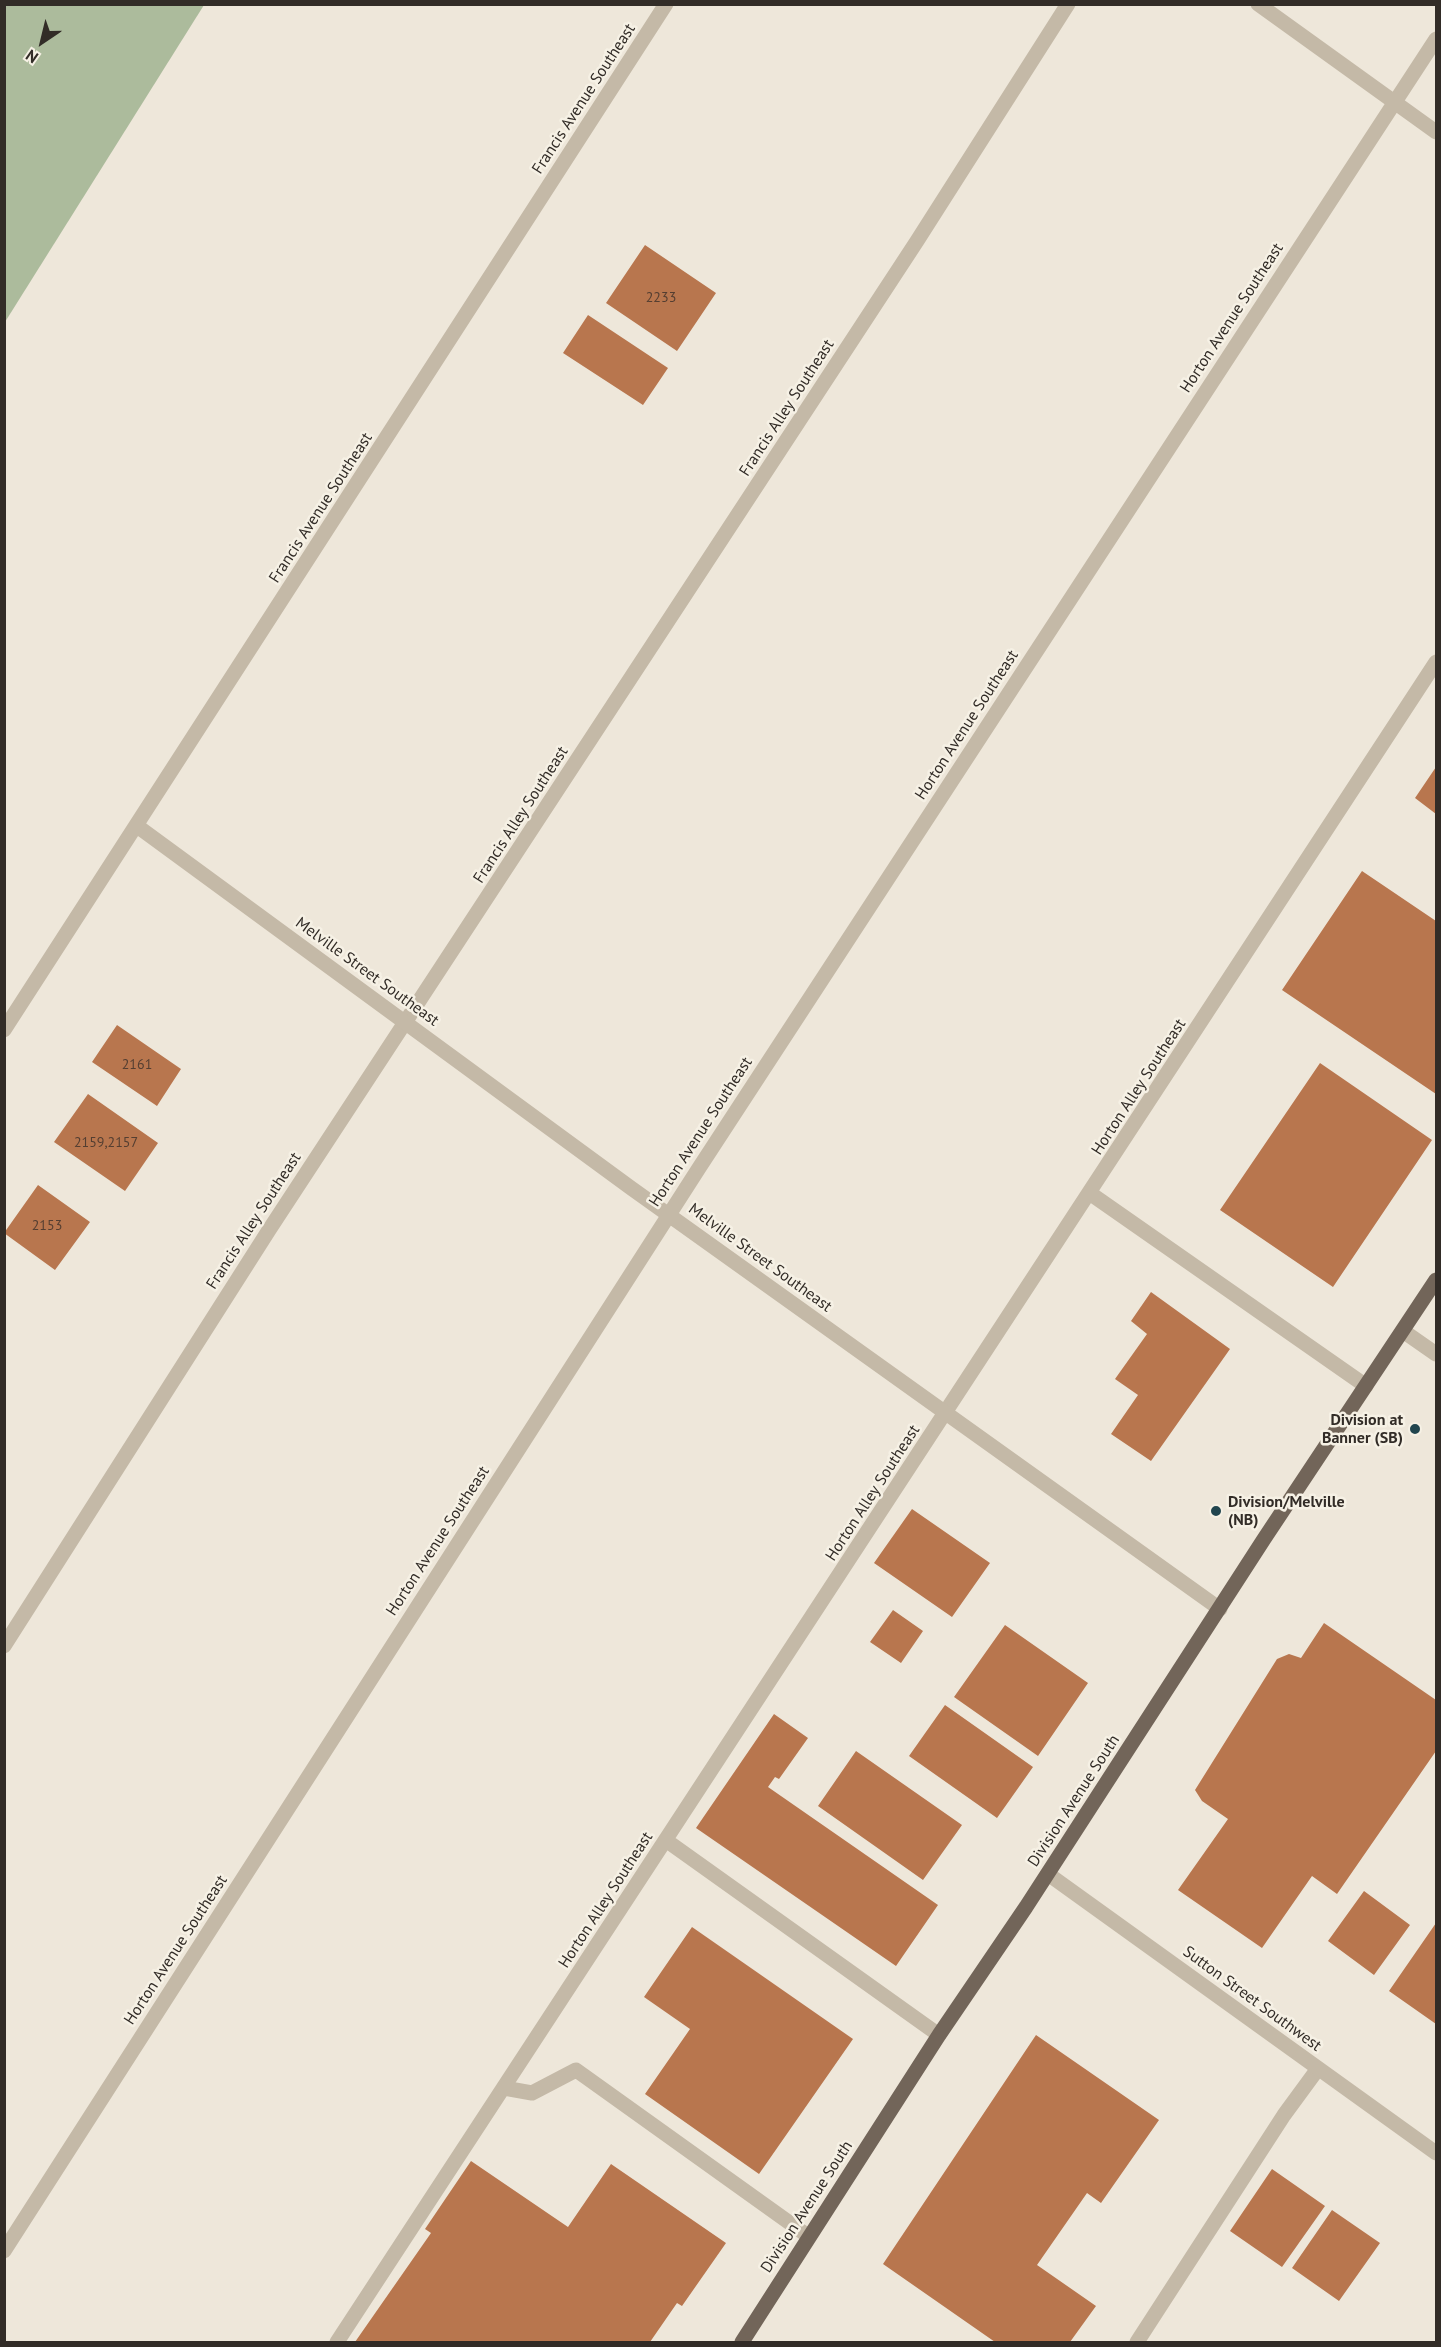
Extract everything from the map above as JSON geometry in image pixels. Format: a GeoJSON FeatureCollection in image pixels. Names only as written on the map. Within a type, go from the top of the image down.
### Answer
{"type":"FeatureCollection","features":[{"type":"Feature","properties":{"kind":"main road","name":"Division Avenue South"},"geometry":{"type":"LineString","coordinates":[[742,2343],[808,2236],[939,2035],[1048,1874],[1437,1280]]}},
{"type":"Feature","properties":{"kind":"street","name":"Francis Avenue Southeast"},"geometry":{"type":"LineString","coordinates":[[4,1030],[666,4]]}},
{"type":"Feature","properties":{"kind":"street","name":"Francis Alley Southeast"},"geometry":{"type":"LineString","coordinates":[[4,1646],[269,1230],[917,241],[1068,4]]}},
{"type":"Feature","properties":{"kind":"street"},"geometry":{"type":"LineString","coordinates":[[1258,4],[1437,132]]}},
{"type":"Feature","properties":{"kind":"street","name":"Horton Avenue Southeast"},"geometry":{"type":"LineString","coordinates":[[4,2251],[669,1215],[1437,39]]}},
{"type":"Feature","properties":{"kind":"street","name":"Horton Alley Southeast"},"geometry":{"type":"LineString","coordinates":[[337,2343],[1437,662]]}},
{"type":"Feature","properties":{"kind":"street","name":"Melville Street Southeast"},"geometry":{"type":"LineString","coordinates":[[137,826],[669,1215],[1220,1609]]}},
{"type":"Feature","properties":{"kind":"street"},"geometry":{"type":"LineString","coordinates":[[1091,1194],[1366,1386]]}},
{"type":"Feature","properties":{"kind":"street"},"geometry":{"type":"LineString","coordinates":[[1403,1331],[1437,1354]]}},
{"type":"Feature","properties":{"kind":"street"},"geometry":{"type":"LineString","coordinates":[[667,1841],[939,2035]]}},
{"type":"Feature","properties":{"kind":"street","name":"Sutton Street Southwest"},"geometry":{"type":"LineString","coordinates":[[1048,1874],[1317,2070],[1437,2153]]}},
{"type":"Feature","properties":{"kind":"street"},"geometry":{"type":"LineString","coordinates":[[504,2088],[532,2093],[576,2070],[808,2236]]}},
{"type":"Feature","properties":{"kind":"street"},"geometry":{"type":"LineString","coordinates":[[1137,2343],[1277,2125],[1317,2070]]}},
{"type":"Feature","properties":{"kind":"green space"},"geometry":{"type":"Polygon","coordinates":[[[4,5],[204,5],[5,322],[4,5]]]}},
{"type":"Feature","properties":{"kind":"building"},"geometry":{"type":"Polygon","coordinates":[[[645,245],[716,293],[677,351],[606,303],[645,245]]]}},
{"type":"Feature","properties":{"kind":"building"},"geometry":{"type":"Polygon","coordinates":[[[588,315],[668,368],[643,405],[563,353],[588,315]]]}},
{"type":"Feature","properties":{"kind":"building"},"geometry":{"type":"Polygon","coordinates":[[[1436,767],[1436,814],[1415,798],[1436,767]]]}},
{"type":"Feature","properties":{"kind":"building"},"geometry":{"type":"Polygon","coordinates":[[[1362,871],[1436,921],[1436,1094],[1282,990],[1362,871]]]}},
{"type":"Feature","properties":{"kind":"building"},"geometry":{"type":"Polygon","coordinates":[[[117,1025],[181,1069],[157,1106],[92,1062],[117,1025]]]}},
{"type":"Feature","properties":{"kind":"building"},"geometry":{"type":"Polygon","coordinates":[[[1320,1063],[1432,1140],[1333,1287],[1220,1210],[1320,1063]]]}},
{"type":"Feature","properties":{"kind":"building"},"geometry":{"type":"Polygon","coordinates":[[[88,1094],[158,1143],[125,1191],[54,1142],[88,1094]]]}},
{"type":"Feature","properties":{"kind":"building"},"geometry":{"type":"Polygon","coordinates":[[[38,1185],[90,1222],[55,1270],[4,1233],[38,1185]]]}},
{"type":"Feature","properties":{"kind":"building"},"geometry":{"type":"Polygon","coordinates":[[[1151,1292],[1230,1349],[1151,1461],[1111,1434],[1138,1395],[1115,1379],[1147,1334],[1131,1321],[1151,1292]]]}},
{"type":"Feature","properties":{"kind":"building"},"geometry":{"type":"Polygon","coordinates":[[[912,1509],[990,1563],[952,1617],[874,1563],[912,1509]]]}},
{"type":"Feature","properties":{"kind":"building"},"geometry":{"type":"Polygon","coordinates":[[[893,1610],[923,1631],[901,1663],[870,1642],[893,1610]]]}},
{"type":"Feature","properties":{"kind":"building"},"geometry":{"type":"Polygon","coordinates":[[[1324,1623],[1436,1700],[1436,1751],[1337,1894],[1312,1876],[1262,1948],[1178,1890],[1228,1819],[1202,1801],[1195,1790],[1277,1659],[1289,1654],[1301,1658],[1324,1623]]]}},
{"type":"Feature","properties":{"kind":"building"},"geometry":{"type":"Polygon","coordinates":[[[1005,1625],[1088,1683],[1038,1756],[954,1697],[1005,1625]]]}},
{"type":"Feature","properties":{"kind":"building"},"geometry":{"type":"Polygon","coordinates":[[[945,1705],[1033,1767],[997,1818],[909,1756],[945,1705]]]}},
{"type":"Feature","properties":{"kind":"building"},"geometry":{"type":"Polygon","coordinates":[[[774,1714],[808,1738],[779,1779],[775,1777],[768,1787],[938,1905],[896,1966],[696,1828],[774,1714]]]}},
{"type":"Feature","properties":{"kind":"building"},"geometry":{"type":"Polygon","coordinates":[[[856,1751],[962,1825],[923,1880],[818,1806],[856,1751]]]}},
{"type":"Feature","properties":{"kind":"building"},"geometry":{"type":"Polygon","coordinates":[[[1364,1891],[1410,1925],[1374,1975],[1328,1941],[1364,1891]]]}},
{"type":"Feature","properties":{"kind":"building"},"geometry":{"type":"Polygon","coordinates":[[[1436,1923],[1436,2024],[1389,1991],[1436,1923]]]}},
{"type":"Feature","properties":{"kind":"building"},"geometry":{"type":"Polygon","coordinates":[[[692,1927],[853,2039],[759,2174],[645,2094],[690,2029],[644,1997],[692,1927]]]}},
{"type":"Feature","properties":{"kind":"building"},"geometry":{"type":"Polygon","coordinates":[[[1036,2035],[1159,2120],[1101,2203],[1087,2193],[1037,2265],[1096,2306],[1070,2342],[995,2342],[883,2264],[1036,2035]]]}},
{"type":"Feature","properties":{"kind":"building"},"geometry":{"type":"Polygon","coordinates":[[[471,2161],[568,2227],[611,2164],[726,2243],[682,2306],[677,2303],[650,2342],[355,2342],[431,2233],[425,2229],[471,2161]]]}},
{"type":"Feature","properties":{"kind":"building"},"geometry":{"type":"Polygon","coordinates":[[[1272,2169],[1325,2206],[1282,2267],[1230,2231],[1272,2169]]]}},
{"type":"Feature","properties":{"kind":"building"},"geometry":{"type":"Polygon","coordinates":[[[1332,2210],[1380,2243],[1339,2301],[1292,2268],[1332,2210]]]}},
{"type":"Feature","properties":{"kind":"place","name":"Division at Banner (SB)"},"geometry":{"type":"Point","coordinates":[1415,1429]}},
{"type":"Feature","properties":{"kind":"place","name":"Division/Melville (NB)"},"geometry":{"type":"Point","coordinates":[1216,1511]}}]}
